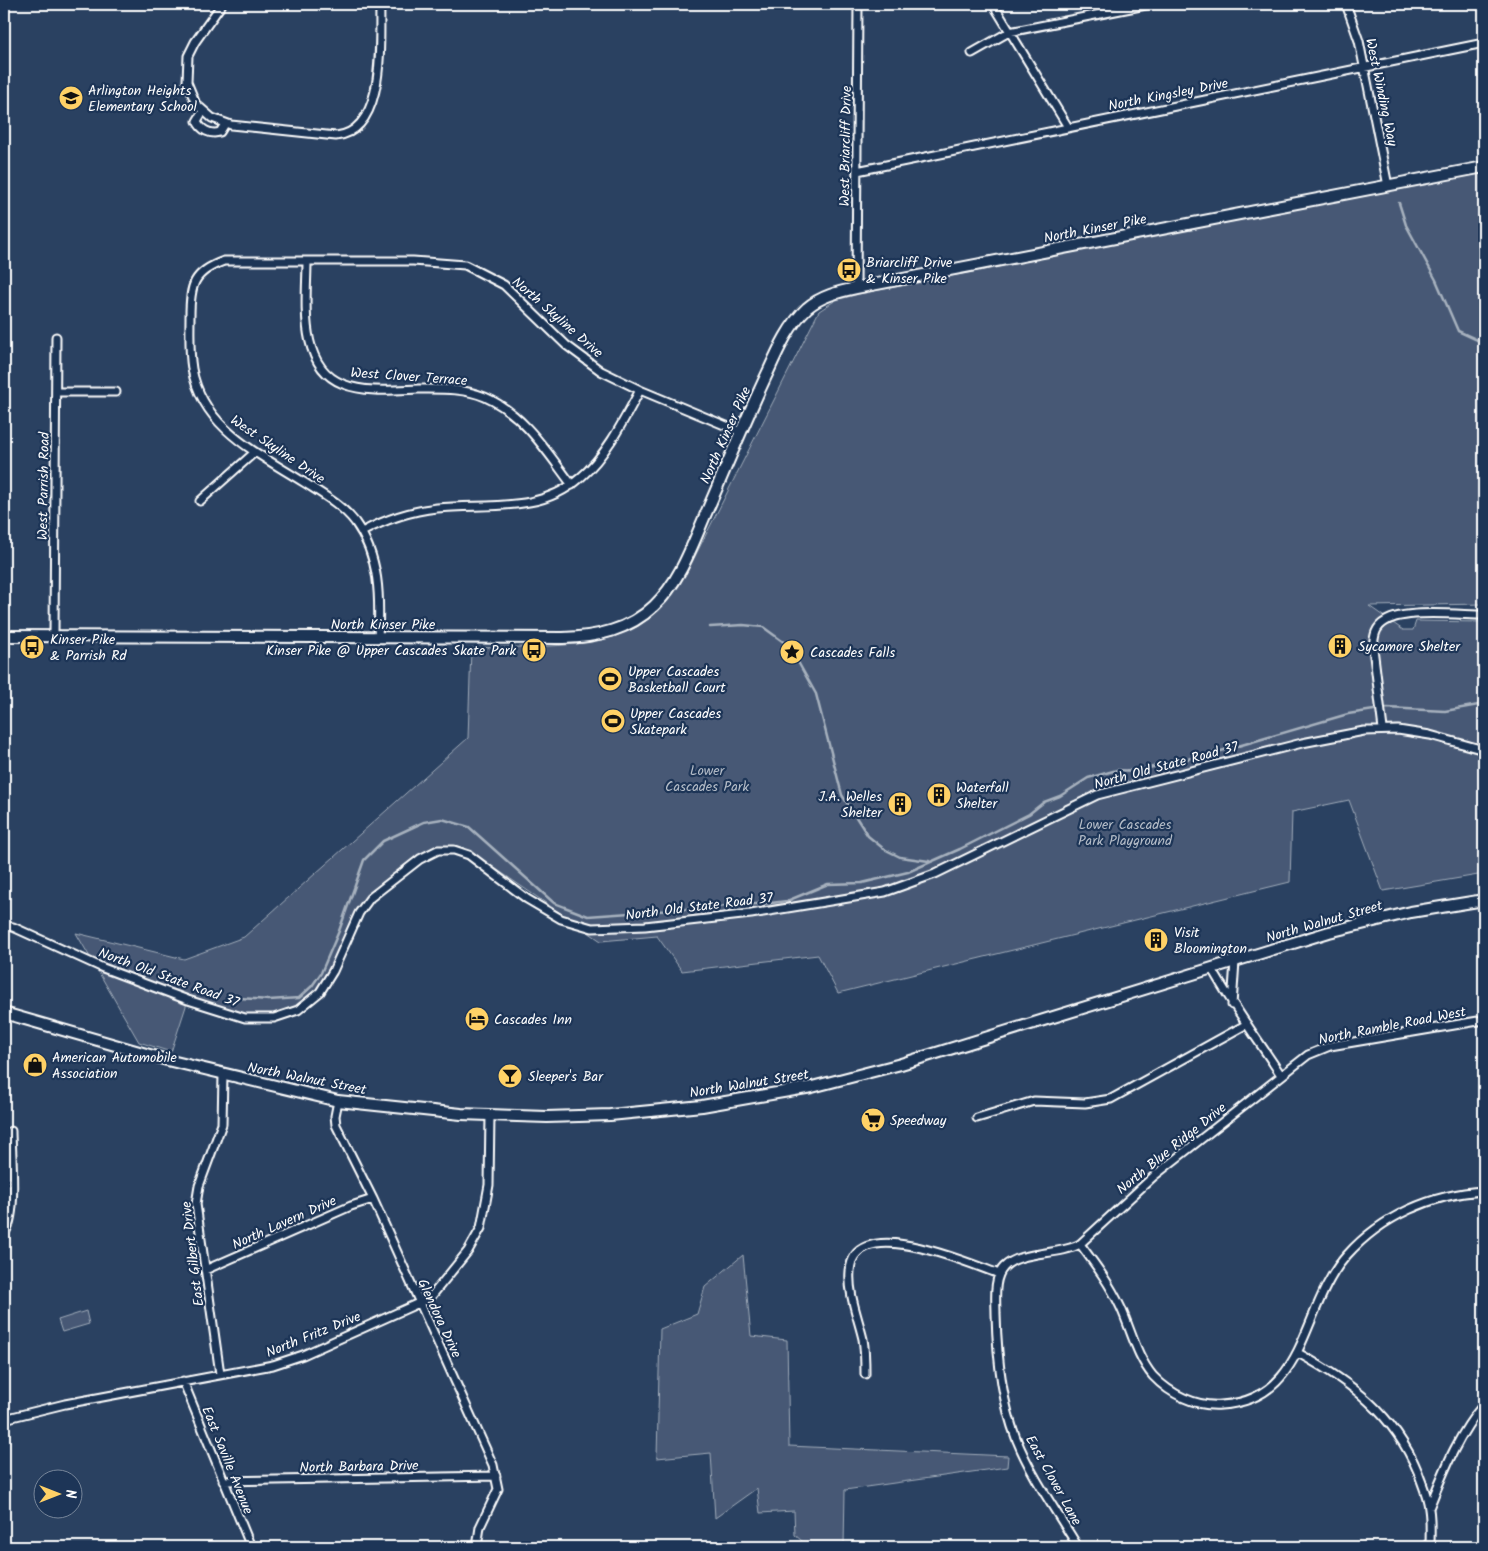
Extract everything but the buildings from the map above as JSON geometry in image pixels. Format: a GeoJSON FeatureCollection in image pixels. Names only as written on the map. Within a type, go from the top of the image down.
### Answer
{"type":"FeatureCollection","features":[{"type":"Feature","properties":{"kind":"street"},"geometry":{"type":"LineString","coordinates":[[222,4],[195,42],[188,56],[187,82],[191,95],[203,111],[225,124],[330,136],[343,136],[355,129],[367,113],[376,92],[380,4]]}},
{"type":"Feature","properties":{"kind":"street","name":"West Briarcliff Drive"},"geometry":{"type":"LineString","coordinates":[[856,288],[858,4]]}},
{"type":"Feature","properties":{"kind":"street"},"geometry":{"type":"LineString","coordinates":[[993,4],[1068,127]]}},
{"type":"Feature","properties":{"kind":"street"},"geometry":{"type":"LineString","coordinates":[[972,53],[1009,32],[1151,4]]}},
{"type":"Feature","properties":{"kind":"street","name":"West Winding Way"},"geometry":{"type":"LineString","coordinates":[[1346,4],[1359,41],[1388,186]]}},
{"type":"Feature","properties":{"kind":"street","name":"North Kingsley Drive"},"geometry":{"type":"LineString","coordinates":[[857,171],[1484,43]]}},
{"type":"Feature","properties":{"kind":"street"},"geometry":{"type":"LineString","coordinates":[[203,111],[197,121],[199,127],[210,133],[220,132],[225,124]]}},
{"type":"Feature","properties":{"kind":"street","name":"North Kinser Pike"},"geometry":{"type":"LineString","coordinates":[[4,636],[581,637],[603,633],[628,624],[653,607],[671,586],[691,547],[776,355],[797,319],[816,302],[838,292],[856,288],[1484,167]]}},
{"type":"Feature","properties":{"kind":"street","name":"North Skyline Drive"},"geometry":{"type":"LineString","coordinates":[[202,271],[224,261],[437,262],[471,268],[492,278],[510,290],[583,359],[614,378],[741,432]]}},
{"type":"Feature","properties":{"kind":"street","name":"West Clover Terrace"},"geometry":{"type":"LineString","coordinates":[[306,261],[308,336],[314,356],[326,373],[342,384],[363,389],[450,389],[483,396],[505,408],[524,424],[572,485]]}},
{"type":"Feature","properties":{"kind":"street","name":"West Skyline Drive"},"geometry":{"type":"LineString","coordinates":[[202,271],[193,285],[190,298],[190,349],[194,378],[201,398],[216,420],[230,434],[255,452],[335,502],[354,521],[371,550],[377,575],[380,610],[378,638]]}},
{"type":"Feature","properties":{"kind":"street","name":"West Parrish Road"},"geometry":{"type":"LineString","coordinates":[[54,635],[56,337]]}},
{"type":"Feature","properties":{"kind":"street"},"geometry":{"type":"LineString","coordinates":[[362,532],[393,517],[412,511],[530,503],[548,498],[572,485],[601,455],[640,390]]}},
{"type":"Feature","properties":{"kind":"street"},"geometry":{"type":"LineString","coordinates":[[57,392],[116,392]]}},
{"type":"Feature","properties":{"kind":"street"},"geometry":{"type":"LineString","coordinates":[[200,501],[255,452]]}},
{"type":"Feature","properties":{"kind":"street"},"geometry":{"type":"LineString","coordinates":[[1383,729],[1373,641],[1378,628],[1385,621],[1400,616],[1484,615]]}},
{"type":"Feature","properties":{"kind":"street","name":"North Old State Road 37"},"geometry":{"type":"LineString","coordinates":[[4,926],[13,926],[103,968],[188,1000],[235,1016],[256,1019],[274,1018],[298,1010],[320,992],[333,971],[359,913],[370,898],[420,858],[438,850],[454,850],[468,855],[527,899],[561,919],[579,926],[612,929],[751,914],[841,901],[902,887],[1058,812],[1110,791],[1302,743],[1383,729],[1430,735],[1484,750]]}},
{"type":"Feature","properties":{"kind":"street","name":"North Walnut Street"},"geometry":{"type":"LineString","coordinates":[[4,1013],[223,1075],[338,1101],[423,1111],[490,1115],[564,1116],[661,1110],[734,1101],[812,1087],[901,1064],[1371,921],[1484,900]]}},
{"type":"Feature","properties":{"kind":"street"},"geometry":{"type":"LineString","coordinates":[[1232,1005],[1235,961]]}},
{"type":"Feature","properties":{"kind":"street"},"geometry":{"type":"LineString","coordinates":[[1212,969],[1232,1005],[1247,1024],[1281,1076]]}},
{"type":"Feature","properties":{"kind":"street","name":"North Ramble Road West"},"geometry":{"type":"LineString","coordinates":[[1281,1076],[1308,1055],[1323,1048],[1484,1020]]}},
{"type":"Feature","properties":{"kind":"street"},"geometry":{"type":"LineString","coordinates":[[977,1118],[1034,1101],[1085,1103],[1111,1099],[1247,1024]]}},
{"type":"Feature","properties":{"kind":"street","name":"East Gilbert Drive"},"geometry":{"type":"LineString","coordinates":[[220,1374],[197,1214],[197,1194],[222,1124],[223,1075]]}},
{"type":"Feature","properties":{"kind":"street","name":"North Blue Ridge Drive"},"geometry":{"type":"LineString","coordinates":[[1080,1244],[1154,1176],[1281,1076]]}},
{"type":"Feature","properties":{"kind":"street","name":"Glendora Drive"},"geometry":{"type":"LineString","coordinates":[[338,1101],[335,1116],[336,1125],[373,1199],[489,1455],[496,1476],[496,1494],[480,1527],[477,1547]]}},
{"type":"Feature","properties":{"kind":"street","name":"North Fritz Drive"},"geometry":{"type":"LineString","coordinates":[[4,1419],[286,1361],[430,1298],[468,1251],[481,1228],[489,1185],[490,1115]]}},
{"type":"Feature","properties":{"kind":"street"},"geometry":{"type":"LineString","coordinates":[[4,1233],[7,1230],[11,1216],[11,1131]]}},
{"type":"Feature","properties":{"kind":"street"},"geometry":{"type":"LineString","coordinates":[[865,1374],[864,1346],[850,1279],[852,1262],[861,1249],[880,1244],[914,1245],[999,1274],[1005,1266],[1015,1260],[1067,1249],[1080,1244],[1113,1293],[1146,1366],[1159,1382],[1175,1394],[1207,1405],[1239,1402],[1261,1394],[1280,1381],[1298,1353],[1328,1282],[1346,1256],[1371,1232],[1399,1213],[1413,1207],[1468,1192],[1484,1191]]}},
{"type":"Feature","properties":{"kind":"street","name":"North Lavern Drive"},"geometry":{"type":"LineString","coordinates":[[205,1270],[351,1206],[373,1199]]}},
{"type":"Feature","properties":{"kind":"street","name":"East Clover Lane"},"geometry":{"type":"LineString","coordinates":[[999,1274],[996,1286],[997,1346],[1003,1391],[1011,1421],[1025,1458],[1078,1547]]}},
{"type":"Feature","properties":{"kind":"street"},"geometry":{"type":"LineString","coordinates":[[1298,1353],[1328,1370],[1360,1392],[1397,1430],[1415,1465],[1429,1508],[1430,1547]]}},
{"type":"Feature","properties":{"kind":"street","name":"East Saville Avenue"},"geometry":{"type":"LineString","coordinates":[[183,1381],[251,1547]]}},
{"type":"Feature","properties":{"kind":"street"},"geometry":{"type":"LineString","coordinates":[[1429,1508],[1455,1447],[1484,1404]]}},
{"type":"Feature","properties":{"kind":"street","name":"North Barbara Drive"},"geometry":{"type":"LineString","coordinates":[[223,1481],[496,1476]]}},
{"type":"Feature","properties":{"kind":"green space"},"geometry":{"type":"Polygon","coordinates":[[[1484,172],[1484,604],[1369,606],[1403,630],[1413,630],[1416,621],[1484,622],[1484,874],[1383,891],[1349,800],[1292,812],[1290,882],[838,993],[818,955],[682,971],[657,936],[601,941],[470,851],[447,846],[436,848],[417,857],[365,898],[352,920],[324,980],[303,1004],[276,1014],[250,1015],[188,1000],[171,1052],[139,1042],[76,933],[184,959],[244,937],[468,738],[471,648],[559,646],[582,643],[624,633],[654,615],[686,574],[819,311],[836,300],[1484,172]]]}},
{"type":"Feature","properties":{"kind":"green space"},"geometry":{"type":"Polygon","coordinates":[[[743,1255],[751,1336],[787,1340],[789,1446],[1008,1456],[1007,1467],[845,1490],[844,1547],[809,1547],[795,1535],[794,1511],[760,1513],[757,1488],[715,1518],[711,1453],[657,1458],[660,1329],[697,1314],[705,1287],[743,1255]]]}},
{"type":"Feature","properties":{"kind":"green space"},"geometry":{"type":"Polygon","coordinates":[[[86,1311],[89,1324],[62,1332],[58,1320],[86,1311]]]}},
{"type":"Feature","properties":{"kind":"waterway"},"geometry":{"type":"LineString","coordinates":[[1399,203],[1406,225],[1436,280],[1458,331],[1484,343]]}},
{"type":"Feature","properties":{"kind":"waterway"},"geometry":{"type":"LineString","coordinates":[[710,627],[743,625],[763,627],[789,646],[816,694],[842,795],[868,836],[884,849],[900,857],[929,861]]}},
{"type":"Feature","properties":{"kind":"waterway"},"geometry":{"type":"LineString","coordinates":[[239,998],[269,1000],[299,998],[312,986],[321,973],[339,931],[364,860],[383,841],[424,822],[442,819],[469,827],[554,903],[588,916],[771,903],[787,901],[828,884],[862,883],[908,872],[960,849],[1029,814],[1044,802],[1060,796],[1088,778],[1117,770],[1136,771],[1221,751],[1348,714],[1387,708],[1445,711],[1484,704]]}},
{"type":"Feature","properties":{"kind":"place","name":"Arlington Heights Elementary School"},"geometry":{"type":"Point","coordinates":[71,98]}},
{"type":"Feature","properties":{"kind":"place","name":"Briarcliff Drive & Kinser Pike"},"geometry":{"type":"Point","coordinates":[849,270]}},
{"type":"Feature","properties":{"kind":"place","name":"Sycamore Shelter"},"geometry":{"type":"Point","coordinates":[1340,646]}},
{"type":"Feature","properties":{"kind":"place","name":"Kinser Pike & Parrish Rd"},"geometry":{"type":"Point","coordinates":[32,647]}},
{"type":"Feature","properties":{"kind":"place","name":"Kinser Pike @ Upper Cascades Skate Park"},"geometry":{"type":"Point","coordinates":[534,650]}},
{"type":"Feature","properties":{"kind":"place","name":"Cascades Falls"},"geometry":{"type":"Point","coordinates":[792,652]}},
{"type":"Feature","properties":{"kind":"place","name":"Upper Cascades Basketball Court"},"geometry":{"type":"Point","coordinates":[610,679]}},
{"type":"Feature","properties":{"kind":"place","name":"Upper Cascades Skatepark"},"geometry":{"type":"Point","coordinates":[613,721]}},
{"type":"Feature","properties":{"kind":"place","name":"Waterfall Shelter"},"geometry":{"type":"Point","coordinates":[939,795]}},
{"type":"Feature","properties":{"kind":"place","name":"J.A. Welles Shelter"},"geometry":{"type":"Point","coordinates":[900,804]}},
{"type":"Feature","properties":{"kind":"place","name":"Visit Bloomington"},"geometry":{"type":"Point","coordinates":[1156,940]}},
{"type":"Feature","properties":{"kind":"place","name":"Cascades Inn"},"geometry":{"type":"Point","coordinates":[477,1019]}},
{"type":"Feature","properties":{"kind":"place","name":"American Automobile Association"},"geometry":{"type":"Point","coordinates":[35,1065]}},
{"type":"Feature","properties":{"kind":"place","name":"Sleeper's Bar"},"geometry":{"type":"Point","coordinates":[510,1076]}},
{"type":"Feature","properties":{"kind":"place","name":"Speedway"},"geometry":{"type":"Point","coordinates":[873,1120]}},
{"type":"Feature","properties":{"kind":"park label","name":"Lower Cascades Park"},"geometry":{"type":"Point","coordinates":[707,778]}},
{"type":"Feature","properties":{"kind":"park label","name":"Lower Cascades Park Playground"},"geometry":{"type":"Point","coordinates":[1125,832]}}]}
